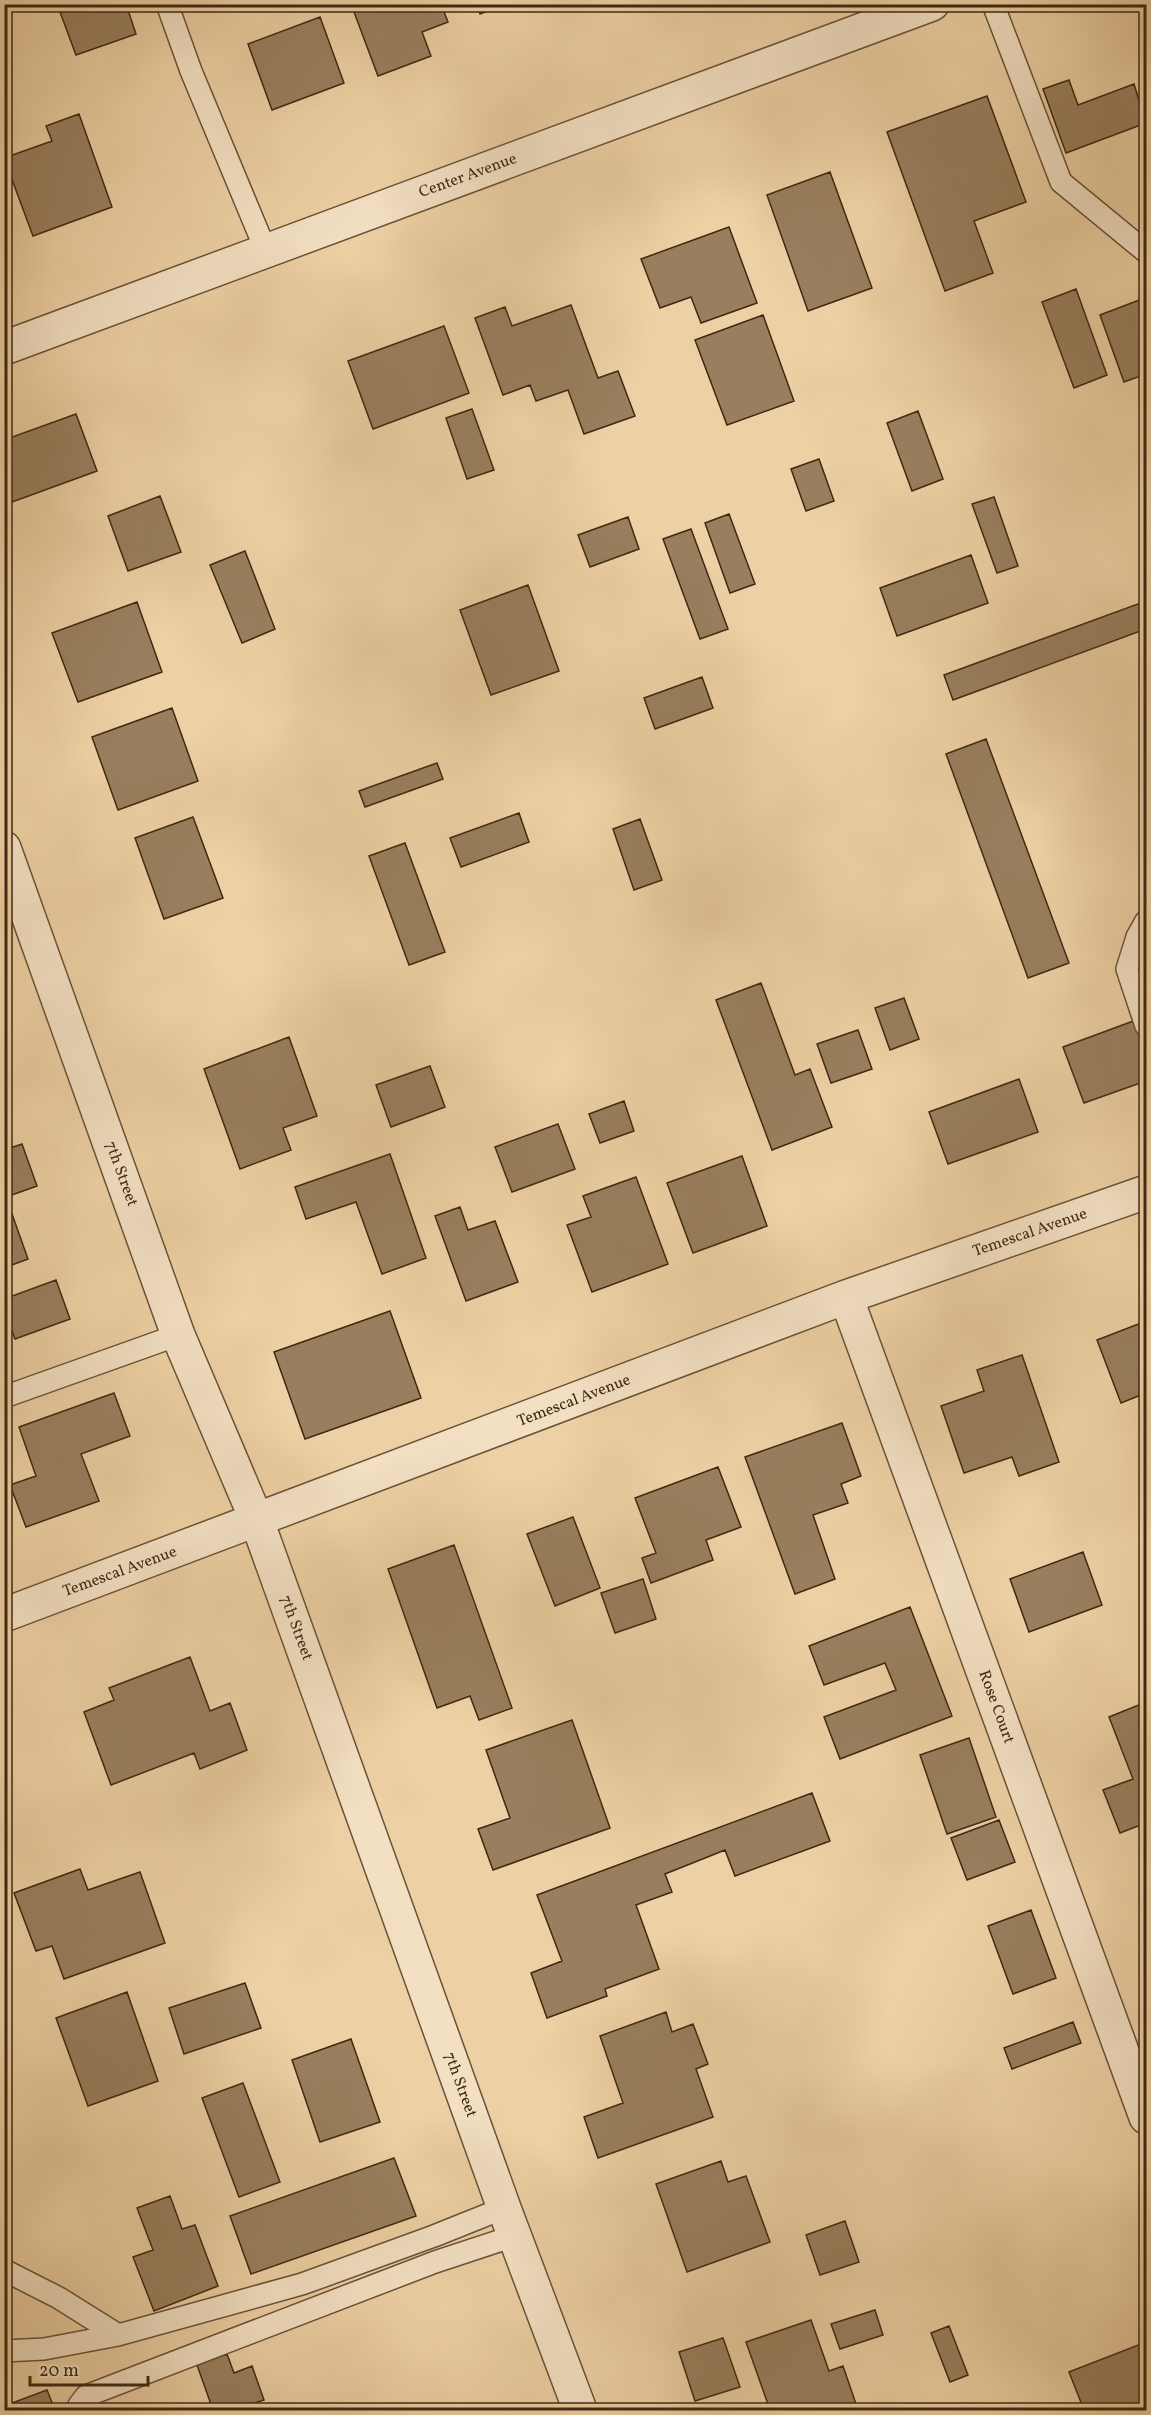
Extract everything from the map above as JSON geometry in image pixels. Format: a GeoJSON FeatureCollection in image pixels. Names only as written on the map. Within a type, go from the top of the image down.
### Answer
{"type":"FeatureCollection","features":[{"type":"Feature","properties":{"kind":"street","name":"Center Avenue"},"geometry":{"type":"LineString","coordinates":[[4,348],[932,4]]}},
{"type":"Feature","properties":{"kind":"street","name":"7th Street"},"geometry":{"type":"LineString","coordinates":[[4,848],[178,1335],[257,1521],[509,2222],[580,2410]]}},
{"type":"Feature","properties":{"kind":"street","name":"Temescal Avenue"},"geometry":{"type":"LineString","coordinates":[[4,1615],[846,1297],[1146,1192]]}},
{"type":"Feature","properties":{"kind":"street","name":"Rose Court"},"geometry":{"type":"LineString","coordinates":[[846,1297],[1146,2117]]}},
{"type":"Feature","properties":{"kind":"lane"},"geometry":{"type":"LineString","coordinates":[[167,4],[196,82],[266,251]]}},
{"type":"Feature","properties":{"kind":"lane"},"geometry":{"type":"LineString","coordinates":[[993,4],[1061,182],[1146,252]]}},
{"type":"Feature","properties":{"kind":"lane"},"geometry":{"type":"LineString","coordinates":[[1146,921],[1137,937],[1127,969],[1146,1026]]}},
{"type":"Feature","properties":{"kind":"lane"},"geometry":{"type":"LineString","coordinates":[[4,1397],[178,1335]]}},
{"type":"Feature","properties":{"kind":"lane"},"geometry":{"type":"LineString","coordinates":[[4,2351],[44,2349],[118,2336],[302,2284],[434,2236],[509,2222]]}},
{"type":"Feature","properties":{"kind":"lane"},"geometry":{"type":"LineString","coordinates":[[79,2405],[86,2396],[435,2262],[509,2222]]}},
{"type":"Feature","properties":{"kind":"lane"},"geometry":{"type":"LineString","coordinates":[[4,2270],[59,2298],[118,2336]]}},
{"type":"Feature","properties":{"kind":"building"},"geometry":{"type":"Polygon","coordinates":[[[57,4],[126,4],[136,34],[76,55],[57,4]]]}},
{"type":"Feature","properties":{"kind":"building"},"geometry":{"type":"Polygon","coordinates":[[[351,4],[441,4],[448,22],[422,32],[431,56],[378,76],[351,4]]]}},
{"type":"Feature","properties":{"kind":"building"},"geometry":{"type":"Polygon","coordinates":[[[477,4],[506,4],[480,14],[477,4]]]}},
{"type":"Feature","properties":{"kind":"building"},"geometry":{"type":"Polygon","coordinates":[[[320,17],[344,83],[272,110],[248,44],[320,17]]]}},
{"type":"Feature","properties":{"kind":"building"},"geometry":{"type":"Polygon","coordinates":[[[1069,80],[1078,105],[1134,84],[1146,123],[1066,153],[1043,89],[1069,80]]]}},
{"type":"Feature","properties":{"kind":"building"},"geometry":{"type":"Polygon","coordinates":[[[987,96],[1026,202],[974,221],[993,273],[945,291],[887,132],[987,96]]]}},
{"type":"Feature","properties":{"kind":"building"},"geometry":{"type":"Polygon","coordinates":[[[79,114],[112,207],[33,236],[4,158],[52,141],[46,126],[79,114]]]}},
{"type":"Feature","properties":{"kind":"building"},"geometry":{"type":"Polygon","coordinates":[[[830,172],[872,288],[808,311],[767,195],[830,172]]]}},
{"type":"Feature","properties":{"kind":"building"},"geometry":{"type":"Polygon","coordinates":[[[729,227],[757,303],[701,323],[691,297],[660,308],[641,259],[729,227]]]}},
{"type":"Feature","properties":{"kind":"building"},"geometry":{"type":"Polygon","coordinates":[[[1076,289],[1107,375],[1074,388],[1042,302],[1076,289]]]}},
{"type":"Feature","properties":{"kind":"building"},"geometry":{"type":"Polygon","coordinates":[[[1142,299],[1146,310],[1146,374],[1124,382],[1100,315],[1142,299]]]}},
{"type":"Feature","properties":{"kind":"building"},"geometry":{"type":"Polygon","coordinates":[[[571,305],[598,378],[618,371],[635,416],[584,434],[568,390],[536,401],[530,385],[503,395],[475,318],[505,307],[512,326],[571,305]]]}},
{"type":"Feature","properties":{"kind":"building"},"geometry":{"type":"Polygon","coordinates":[[[763,315],[794,401],[727,425],[695,340],[763,315]]]}},
{"type":"Feature","properties":{"kind":"building"},"geometry":{"type":"Polygon","coordinates":[[[444,326],[469,393],[373,429],[348,361],[444,326]]]}},
{"type":"Feature","properties":{"kind":"building"},"geometry":{"type":"Polygon","coordinates":[[[472,409],[494,470],[467,479],[446,418],[472,409]]]}},
{"type":"Feature","properties":{"kind":"building"},"geometry":{"type":"Polygon","coordinates":[[[918,411],[943,479],[912,491],[887,423],[918,411]]]}},
{"type":"Feature","properties":{"kind":"building"},"geometry":{"type":"Polygon","coordinates":[[[76,414],[97,471],[12,502],[4,480],[4,440],[76,414]]]}},
{"type":"Feature","properties":{"kind":"building"},"geometry":{"type":"Polygon","coordinates":[[[819,459],[834,501],[806,511],[791,469],[819,459]]]}},
{"type":"Feature","properties":{"kind":"building"},"geometry":{"type":"Polygon","coordinates":[[[160,496],[181,552],[128,571],[108,516],[160,496]]]}},
{"type":"Feature","properties":{"kind":"building"},"geometry":{"type":"Polygon","coordinates":[[[994,497],[1018,566],[997,573],[972,504],[994,497]]]}},
{"type":"Feature","properties":{"kind":"building"},"geometry":{"type":"Polygon","coordinates":[[[729,514],[755,584],[730,593],[705,523],[729,514]]]}},
{"type":"Feature","properties":{"kind":"building"},"geometry":{"type":"Polygon","coordinates":[[[628,517],[639,549],[590,567],[578,535],[628,517]]]}},
{"type":"Feature","properties":{"kind":"building"},"geometry":{"type":"Polygon","coordinates":[[[691,529],[728,629],[700,639],[663,539],[691,529]]]}},
{"type":"Feature","properties":{"kind":"building"},"geometry":{"type":"Polygon","coordinates":[[[245,551],[275,629],[242,643],[210,565],[245,551]]]}},
{"type":"Feature","properties":{"kind":"building"},"geometry":{"type":"Polygon","coordinates":[[[971,555],[988,603],[897,636],[880,588],[971,555]]]}},
{"type":"Feature","properties":{"kind":"building"},"geometry":{"type":"Polygon","coordinates":[[[528,585],[559,671],[491,695],[460,610],[528,585]]]}},
{"type":"Feature","properties":{"kind":"building"},"geometry":{"type":"Polygon","coordinates":[[[1146,601],[1146,629],[953,700],[944,675],[1146,601]]]}},
{"type":"Feature","properties":{"kind":"building"},"geometry":{"type":"Polygon","coordinates":[[[137,602],[162,672],[78,702],[52,633],[137,602]]]}},
{"type":"Feature","properties":{"kind":"building"},"geometry":{"type":"Polygon","coordinates":[[[702,677],[713,708],[655,729],[644,698],[702,677]]]}},
{"type":"Feature","properties":{"kind":"building"},"geometry":{"type":"Polygon","coordinates":[[[172,708],[198,781],[118,810],[92,737],[172,708]]]}},
{"type":"Feature","properties":{"kind":"building"},"geometry":{"type":"Polygon","coordinates":[[[986,739],[1069,963],[1028,978],[946,754],[986,739]]]}},
{"type":"Feature","properties":{"kind":"building"},"geometry":{"type":"Polygon","coordinates":[[[437,763],[443,779],[365,807],[359,791],[437,763]]]}},
{"type":"Feature","properties":{"kind":"building"},"geometry":{"type":"Polygon","coordinates":[[[519,813],[529,842],[461,867],[450,838],[519,813]]]}},
{"type":"Feature","properties":{"kind":"building"},"geometry":{"type":"Polygon","coordinates":[[[193,817],[223,898],[164,919],[135,838],[193,817]]]}},
{"type":"Feature","properties":{"kind":"building"},"geometry":{"type":"Polygon","coordinates":[[[640,819],[662,880],[634,890],[613,829],[640,819]]]}},
{"type":"Feature","properties":{"kind":"building"},"geometry":{"type":"Polygon","coordinates":[[[405,843],[445,952],[409,965],[369,856],[405,843]]]}},
{"type":"Feature","properties":{"kind":"building"},"geometry":{"type":"Polygon","coordinates":[[[761,983],[795,1075],[810,1069],[832,1127],[772,1150],[716,1000],[761,983]]]}},
{"type":"Feature","properties":{"kind":"building"},"geometry":{"type":"Polygon","coordinates":[[[904,998],[919,1039],[890,1050],[875,1008],[904,998]]]}},
{"type":"Feature","properties":{"kind":"building"},"geometry":{"type":"Polygon","coordinates":[[[1136,1020],[1146,1048],[1146,1081],[1084,1103],[1063,1047],[1136,1020]]]}},
{"type":"Feature","properties":{"kind":"building"},"geometry":{"type":"Polygon","coordinates":[[[858,1030],[872,1069],[831,1083],[817,1044],[858,1030]]]}},
{"type":"Feature","properties":{"kind":"building"},"geometry":{"type":"Polygon","coordinates":[[[289,1037],[317,1116],[283,1128],[291,1150],[240,1169],[204,1069],[289,1037]]]}},
{"type":"Feature","properties":{"kind":"building"},"geometry":{"type":"Polygon","coordinates":[[[430,1066],[445,1107],[391,1127],[376,1085],[430,1066]]]}},
{"type":"Feature","properties":{"kind":"building"},"geometry":{"type":"Polygon","coordinates":[[[1019,1079],[1038,1132],[948,1164],[929,1112],[1019,1079]]]}},
{"type":"Feature","properties":{"kind":"building"},"geometry":{"type":"Polygon","coordinates":[[[624,1101],[634,1131],[600,1143],[589,1114],[624,1101]]]}},
{"type":"Feature","properties":{"kind":"building"},"geometry":{"type":"Polygon","coordinates":[[[558,1124],[575,1169],[512,1192],[495,1147],[558,1124]]]}},
{"type":"Feature","properties":{"kind":"building"},"geometry":{"type":"Polygon","coordinates":[[[22,1144],[37,1186],[6,1197],[28,1259],[4,1268],[4,1150],[22,1144]]]}},
{"type":"Feature","properties":{"kind":"building"},"geometry":{"type":"Polygon","coordinates":[[[390,1154],[426,1258],[382,1274],[356,1202],[306,1219],[295,1187],[390,1154]]]}},
{"type":"Feature","properties":{"kind":"building"},"geometry":{"type":"Polygon","coordinates":[[[742,1156],[767,1226],[693,1253],[667,1183],[742,1156]]]}},
{"type":"Feature","properties":{"kind":"building"},"geometry":{"type":"Polygon","coordinates":[[[636,1177],[668,1264],[592,1292],[567,1225],[591,1217],[583,1196],[636,1177]]]}},
{"type":"Feature","properties":{"kind":"building"},"geometry":{"type":"Polygon","coordinates":[[[460,1207],[468,1230],[495,1221],[518,1282],[466,1301],[435,1216],[460,1207]]]}},
{"type":"Feature","properties":{"kind":"building"},"geometry":{"type":"Polygon","coordinates":[[[56,1280],[70,1319],[15,1339],[4,1310],[4,1299],[56,1280]]]}},
{"type":"Feature","properties":{"kind":"building"},"geometry":{"type":"Polygon","coordinates":[[[390,1311],[421,1398],[305,1439],[274,1352],[390,1311]]]}},
{"type":"Feature","properties":{"kind":"building"},"geometry":{"type":"Polygon","coordinates":[[[1146,1321],[1146,1393],[1121,1403],[1097,1340],[1146,1321]]]}},
{"type":"Feature","properties":{"kind":"building"},"geometry":{"type":"Polygon","coordinates":[[[1022,1355],[1059,1462],[1019,1476],[1012,1457],[964,1473],[941,1406],[984,1391],[977,1370],[1022,1355]]]}},
{"type":"Feature","properties":{"kind":"building"},"geometry":{"type":"Polygon","coordinates":[[[114,1393],[130,1436],[81,1454],[99,1501],[26,1527],[10,1485],[36,1476],[19,1427],[114,1393]]]}},
{"type":"Feature","properties":{"kind":"building"},"geometry":{"type":"Polygon","coordinates":[[[842,1423],[861,1476],[841,1484],[848,1503],[813,1515],[835,1579],[795,1594],[745,1457],[842,1423]]]}},
{"type":"Feature","properties":{"kind":"building"},"geometry":{"type":"Polygon","coordinates":[[[718,1467],[741,1527],[706,1540],[713,1560],[651,1583],[642,1558],[656,1553],[635,1498],[718,1467]]]}},
{"type":"Feature","properties":{"kind":"building"},"geometry":{"type":"Polygon","coordinates":[[[573,1517],[600,1588],[555,1606],[527,1534],[573,1517]]]}},
{"type":"Feature","properties":{"kind":"building"},"geometry":{"type":"Polygon","coordinates":[[[454,1545],[512,1708],[479,1720],[470,1696],[437,1708],[388,1569],[454,1545]]]}},
{"type":"Feature","properties":{"kind":"building"},"geometry":{"type":"Polygon","coordinates":[[[1083,1552],[1102,1605],[1029,1632],[1010,1579],[1083,1552]]]}},
{"type":"Feature","properties":{"kind":"building"},"geometry":{"type":"Polygon","coordinates":[[[643,1579],[656,1619],[615,1633],[601,1593],[643,1579]]]}},
{"type":"Feature","properties":{"kind":"building"},"geometry":{"type":"Polygon","coordinates":[[[910,1607],[952,1716],[840,1759],[824,1717],[896,1690],[885,1663],[824,1685],[809,1646],[910,1607]]]}},
{"type":"Feature","properties":{"kind":"building"},"geometry":{"type":"Polygon","coordinates":[[[190,1657],[210,1711],[230,1703],[247,1750],[200,1769],[194,1753],[111,1785],[84,1712],[114,1700],[109,1688],[190,1657]]]}},
{"type":"Feature","properties":{"kind":"building"},"geometry":{"type":"Polygon","coordinates":[[[1146,1702],[1146,1823],[1120,1833],[1103,1790],[1133,1779],[1109,1717],[1146,1702]]]}},
{"type":"Feature","properties":{"kind":"building"},"geometry":{"type":"Polygon","coordinates":[[[572,1720],[610,1828],[493,1870],[478,1829],[510,1818],[486,1750],[572,1720]]]}},
{"type":"Feature","properties":{"kind":"building"},"geometry":{"type":"Polygon","coordinates":[[[969,1738],[996,1817],[947,1834],[920,1755],[969,1738]]]}},
{"type":"Feature","properties":{"kind":"building"},"geometry":{"type":"Polygon","coordinates":[[[812,1793],[830,1841],[735,1876],[725,1850],[665,1874],[672,1892],[636,1905],[659,1969],[605,1989],[607,1996],[547,2018],[531,1973],[562,1961],[537,1895],[812,1793]]]}},
{"type":"Feature","properties":{"kind":"building"},"geometry":{"type":"Polygon","coordinates":[[[999,1820],[1015,1862],[967,1880],[951,1838],[999,1820]]]}},
{"type":"Feature","properties":{"kind":"building"},"geometry":{"type":"Polygon","coordinates":[[[80,1869],[88,1890],[140,1872],[165,1943],[64,1979],[52,1946],[36,1951],[14,1893],[80,1869]]]}},
{"type":"Feature","properties":{"kind":"building"},"geometry":{"type":"Polygon","coordinates":[[[1031,1910],[1056,1978],[1013,1994],[988,1926],[1031,1910]]]}},
{"type":"Feature","properties":{"kind":"building"},"geometry":{"type":"Polygon","coordinates":[[[245,1983],[261,2028],[184,2054],[169,2008],[245,1983]]]}},
{"type":"Feature","properties":{"kind":"building"},"geometry":{"type":"Polygon","coordinates":[[[127,1992],[158,2081],[88,2106],[56,2018],[127,1992]]]}},
{"type":"Feature","properties":{"kind":"building"},"geometry":{"type":"Polygon","coordinates":[[[666,2012],[672,2032],[693,2024],[708,2064],[696,2069],[713,2117],[598,2158],[584,2117],[623,2103],[600,2036],[666,2012]]]}},
{"type":"Feature","properties":{"kind":"building"},"geometry":{"type":"Polygon","coordinates":[[[1073,2022],[1081,2043],[1012,2069],[1004,2048],[1073,2022]]]}},
{"type":"Feature","properties":{"kind":"building"},"geometry":{"type":"Polygon","coordinates":[[[351,2039],[380,2122],[320,2142],[292,2060],[351,2039]]]}},
{"type":"Feature","properties":{"kind":"building"},"geometry":{"type":"Polygon","coordinates":[[[243,2083],[280,2182],[239,2197],[202,2098],[243,2083]]]}},
{"type":"Feature","properties":{"kind":"building"},"geometry":{"type":"Polygon","coordinates":[[[394,2158],[416,2216],[251,2274],[230,2216],[394,2158]]]}},
{"type":"Feature","properties":{"kind":"building"},"geometry":{"type":"Polygon","coordinates":[[[721,2161],[728,2182],[746,2176],[770,2242],[687,2272],[656,2184],[721,2161]]]}},
{"type":"Feature","properties":{"kind":"building"},"geometry":{"type":"Polygon","coordinates":[[[170,2196],[182,2229],[195,2225],[218,2286],[154,2311],[133,2257],[153,2250],[137,2208],[170,2196]]]}},
{"type":"Feature","properties":{"kind":"building"},"geometry":{"type":"Polygon","coordinates":[[[845,2221],[859,2262],[820,2275],[806,2235],[845,2221]]]}},
{"type":"Feature","properties":{"kind":"building"},"geometry":{"type":"Polygon","coordinates":[[[875,2310],[883,2335],[840,2349],[831,2324],[875,2310]]]}},
{"type":"Feature","properties":{"kind":"building"},"geometry":{"type":"Polygon","coordinates":[[[811,2320],[829,2371],[843,2366],[856,2404],[837,2410],[770,2410],[746,2342],[811,2320]]]}},
{"type":"Feature","properties":{"kind":"building"},"geometry":{"type":"Polygon","coordinates":[[[949,2326],[968,2375],[950,2382],[931,2333],[949,2326]]]}},
{"type":"Feature","properties":{"kind":"building"},"geometry":{"type":"Polygon","coordinates":[[[723,2338],[740,2387],[695,2401],[679,2352],[723,2338]]]}},
{"type":"Feature","properties":{"kind":"building"},"geometry":{"type":"Polygon","coordinates":[[[1146,2342],[1146,2410],[1084,2410],[1069,2372],[1146,2342]]]}},
{"type":"Feature","properties":{"kind":"building"},"geometry":{"type":"Polygon","coordinates":[[[227,2354],[234,2373],[252,2366],[264,2400],[234,2410],[213,2410],[197,2365],[227,2354]]]}},
{"type":"Feature","properties":{"kind":"building"},"geometry":{"type":"Polygon","coordinates":[[[47,2390],[55,2410],[4,2410],[4,2406],[47,2390]]]}}]}
